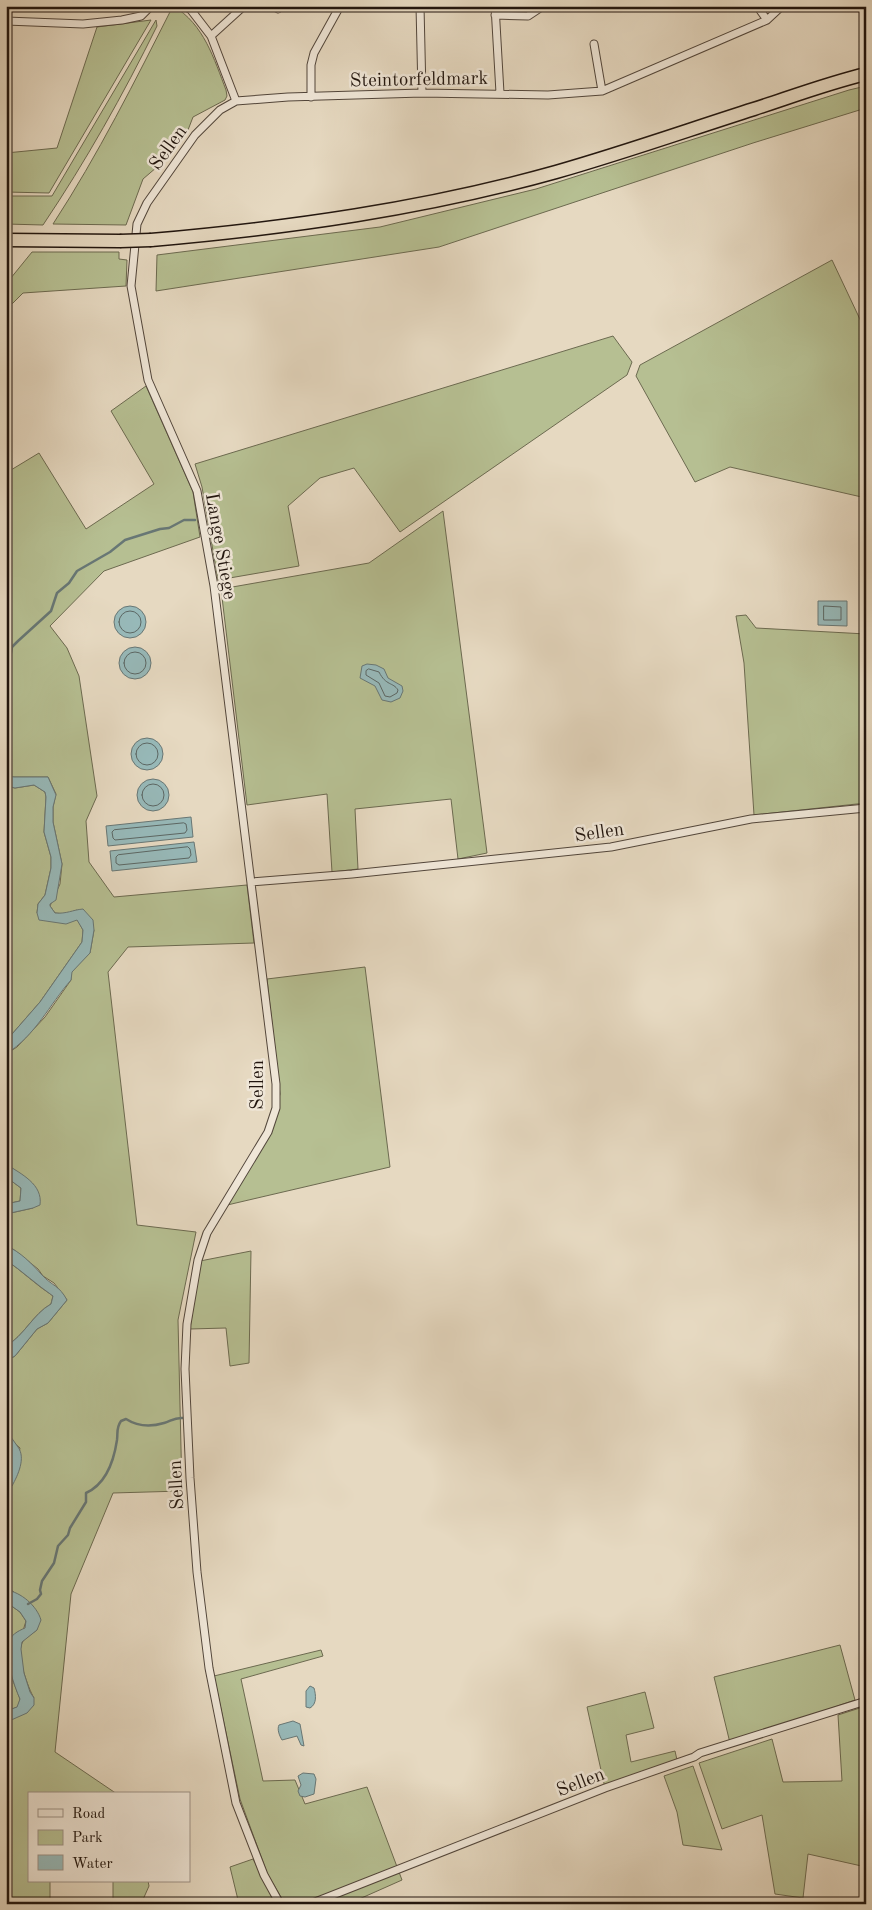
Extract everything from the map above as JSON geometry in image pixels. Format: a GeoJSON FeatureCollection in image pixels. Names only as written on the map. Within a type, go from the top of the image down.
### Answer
{"type":"FeatureCollection","features":[{"type":"Feature","properties":{"kind":"highway"},"geometry":{"type":"LineString","coordinates":[[824,86],[866,65]]}},
{"type":"Feature","properties":{"kind":"highway"},"geometry":{"type":"LineString","coordinates":[[12,241],[151,240],[302,224],[363,215],[460,196],[528,180],[866,74]]}},
{"type":"Feature","properties":{"kind":"street"},"geometry":{"type":"LineString","coordinates":[[6,21],[83,24],[122,20],[141,16],[151,6]]}},
{"type":"Feature","properties":{"kind":"street"},"geometry":{"type":"LineString","coordinates":[[185,6],[191,10],[211,36],[236,101]]}},
{"type":"Feature","properties":{"kind":"street"},"geometry":{"type":"LineString","coordinates":[[211,36],[244,6]]}},
{"type":"Feature","properties":{"kind":"street"},"geometry":{"type":"LineString","coordinates":[[311,96],[310,65],[314,53],[340,6]]}},
{"type":"Feature","properties":{"kind":"street"},"geometry":{"type":"LineString","coordinates":[[420,6],[422,93]]}},
{"type":"Feature","properties":{"kind":"street"},"geometry":{"type":"LineString","coordinates":[[495,6],[500,93]]}},
{"type":"Feature","properties":{"kind":"street"},"geometry":{"type":"LineString","coordinates":[[495,15],[528,16],[543,6]]}},
{"type":"Feature","properties":{"kind":"street"},"geometry":{"type":"LineString","coordinates":[[757,6],[767,20]]}},
{"type":"Feature","properties":{"kind":"street","name":"Steintorfeldmark"},"geometry":{"type":"LineString","coordinates":[[236,101],[311,96],[422,93],[548,95],[602,91],[767,20],[782,6]]}},
{"type":"Feature","properties":{"kind":"street"},"geometry":{"type":"LineString","coordinates":[[594,44],[602,91]]}},
{"type":"Feature","properties":{"kind":"street","name":"Sellen"},"geometry":{"type":"LineString","coordinates":[[137,224],[147,203],[194,134],[220,110],[236,101]]}},
{"type":"Feature","properties":{"kind":"street","name":"Lange Stiege"},"geometry":{"type":"LineString","coordinates":[[137,224],[131,286],[134,308],[148,380],[197,491],[214,586],[252,882]]}},
{"type":"Feature","properties":{"kind":"street","name":"Sellen"},"geometry":{"type":"LineString","coordinates":[[280,1904],[264,1875],[236,1803],[209,1668],[196,1562],[185,1369],[187,1324],[197,1263],[207,1233],[268,1132],[276,1108],[276,1084],[252,882],[352,874],[611,847],[762,818],[866,808]]}},
{"type":"Feature","properties":{"kind":"street","name":"Sellen"},"geometry":{"type":"LineString","coordinates":[[310,1904],[596,1791],[694,1757],[700,1753],[866,1702]]}},
{"type":"Feature","properties":{"kind":"green space"},"geometry":{"type":"Polygon","coordinates":[[[173,6],[193,22],[207,43],[226,90],[227,96],[225,100],[193,117],[183,138],[173,145],[157,167],[143,179],[126,225],[53,224],[101,144],[173,6]]]}},
{"type":"Feature","properties":{"kind":"green space"},"geometry":{"type":"Polygon","coordinates":[[[151,20],[49,193],[6,192],[6,153],[57,148],[97,27],[151,20]]]}},
{"type":"Feature","properties":{"kind":"green space"},"geometry":{"type":"Polygon","coordinates":[[[156,20],[157,26],[131,77],[89,152],[43,225],[6,224],[6,196],[52,196],[156,20]]]}},
{"type":"Feature","properties":{"kind":"green space"},"geometry":{"type":"Polygon","coordinates":[[[866,86],[866,108],[753,143],[439,247],[156,291],[157,255],[380,227],[536,189],[866,86]]]}},
{"type":"Feature","properties":{"kind":"green space"},"geometry":{"type":"Polygon","coordinates":[[[32,252],[119,252],[119,259],[127,260],[126,286],[23,293],[6,310],[6,284],[32,252]]]}},
{"type":"Feature","properties":{"kind":"green space"},"geometry":{"type":"Polygon","coordinates":[[[832,260],[866,332],[866,498],[730,467],[695,482],[636,376],[640,365],[832,260]]]}},
{"type":"Feature","properties":{"kind":"green space"},"geometry":{"type":"Polygon","coordinates":[[[613,336],[632,362],[627,375],[400,532],[354,468],[320,478],[288,506],[299,566],[218,580],[202,487],[195,464],[613,336]]]}},
{"type":"Feature","properties":{"kind":"green space"},"geometry":{"type":"Polygon","coordinates":[[[146,386],[193,492],[200,537],[104,571],[50,626],[67,648],[79,676],[97,796],[86,821],[89,862],[114,897],[247,885],[254,943],[128,947],[108,972],[137,1225],[196,1232],[178,1320],[182,1491],[113,1493],[71,1594],[55,1752],[114,1792],[28,1792],[28,1882],[50,1882],[50,1904],[6,1904],[6,1721],[9,1721],[34,1698],[20,1655],[22,1643],[37,1630],[13,1591],[6,1590],[6,1486],[12,1486],[20,1448],[12,1441],[6,1430],[6,1361],[15,1356],[37,1329],[48,1323],[67,1300],[54,1283],[43,1276],[38,1269],[13,1249],[6,1246],[6,1214],[33,1208],[16,1171],[6,1164],[6,1054],[17,1047],[45,1017],[71,980],[71,972],[90,953],[94,930],[77,910],[66,914],[55,913],[50,906],[60,884],[62,864],[53,822],[53,807],[56,794],[48,777],[6,776],[6,473],[39,453],[86,529],[154,484],[111,411],[146,386]]]}},
{"type":"Feature","properties":{"kind":"green space"},"geometry":{"type":"Polygon","coordinates":[[[443,511],[487,853],[458,859],[451,799],[355,809],[358,869],[332,872],[327,794],[247,805],[221,589],[369,563],[443,511]]]}},
{"type":"Feature","properties":{"kind":"green space"},"geometry":{"type":"Polygon","coordinates":[[[746,615],[756,628],[866,634],[866,803],[754,815],[744,663],[736,616],[746,615]]]}},
{"type":"Feature","properties":{"kind":"green space"},"geometry":{"type":"Polygon","coordinates":[[[34,785],[45,792],[44,832],[51,857],[51,868],[45,895],[38,904],[37,913],[77,919],[83,930],[82,942],[40,1002],[6,1041],[6,786],[15,788],[34,785]]]}},
{"type":"Feature","properties":{"kind":"green space"},"geometry":{"type":"Polygon","coordinates":[[[365,967],[390,1167],[223,1206],[270,1132],[280,1094],[267,979],[365,967]]]}},
{"type":"Feature","properties":{"kind":"green space"},"geometry":{"type":"Polygon","coordinates":[[[6,1177],[21,1188],[20,1201],[6,1204],[6,1177]]]}},
{"type":"Feature","properties":{"kind":"green space"},"geometry":{"type":"Polygon","coordinates":[[[251,1251],[249,1363],[230,1366],[226,1328],[190,1329],[200,1261],[251,1251]]]}},
{"type":"Feature","properties":{"kind":"green space"},"geometry":{"type":"Polygon","coordinates":[[[6,1260],[53,1296],[51,1304],[39,1313],[18,1337],[6,1346],[6,1260]]]}},
{"type":"Feature","properties":{"kind":"green space"},"geometry":{"type":"Polygon","coordinates":[[[6,1602],[20,1612],[26,1621],[10,1673],[20,1699],[18,1707],[6,1711],[6,1602]]]}},
{"type":"Feature","properties":{"kind":"green space"},"geometry":{"type":"Polygon","coordinates":[[[840,1645],[855,1700],[730,1743],[714,1677],[840,1645]]]}},
{"type":"Feature","properties":{"kind":"green space"},"geometry":{"type":"Polygon","coordinates":[[[321,1650],[323,1656],[241,1679],[263,1781],[295,1780],[305,1804],[367,1787],[402,1880],[348,1904],[285,1904],[267,1873],[240,1799],[214,1676],[321,1650]]]}},
{"type":"Feature","properties":{"kind":"green space"},"geometry":{"type":"Polygon","coordinates":[[[645,1692],[654,1728],[626,1735],[631,1762],[675,1751],[677,1760],[605,1788],[587,1707],[645,1692]]]}},
{"type":"Feature","properties":{"kind":"green space"},"geometry":{"type":"Polygon","coordinates":[[[866,1706],[866,1867],[808,1854],[803,1898],[775,1894],[762,1815],[722,1829],[699,1763],[772,1739],[783,1782],[842,1781],[838,1715],[866,1706]]]}},
{"type":"Feature","properties":{"kind":"green space"},"geometry":{"type":"Polygon","coordinates":[[[693,1766],[722,1850],[683,1845],[677,1812],[664,1776],[693,1766]]]}},
{"type":"Feature","properties":{"kind":"green space"},"geometry":{"type":"Polygon","coordinates":[[[253,1859],[276,1904],[239,1904],[230,1867],[253,1859]]]}},
{"type":"Feature","properties":{"kind":"green space"},"geometry":{"type":"Polygon","coordinates":[[[113,1882],[148,1882],[149,1886],[141,1904],[113,1904],[113,1882]]]}},
{"type":"Feature","properties":{"kind":"water"},"geometry":{"type":"Polygon","coordinates":[[[818,601],[847,601],[847,626],[818,625],[818,601]]]}},
{"type":"Feature","properties":{"kind":"water"},"geometry":{"type":"Polygon","coordinates":[[[130,606],[136,607],[141,611],[145,616],[145,628],[141,633],[136,637],[130,638],[124,637],[119,633],[115,628],[114,622],[115,616],[119,611],[124,607],[130,606]]]}},
{"type":"Feature","properties":{"kind":"water"},"geometry":{"type":"Polygon","coordinates":[[[135,647],[141,648],[146,652],[150,657],[150,669],[146,674],[141,678],[135,679],[129,678],[124,674],[120,669],[119,663],[120,657],[124,652],[129,648],[135,647]]]}},
{"type":"Feature","properties":{"kind":"water"},"geometry":{"type":"Polygon","coordinates":[[[367,664],[376,665],[384,669],[388,678],[402,686],[403,691],[400,698],[391,702],[382,700],[375,686],[360,678],[362,666],[367,664]]]}},
{"type":"Feature","properties":{"kind":"water"},"geometry":{"type":"Polygon","coordinates":[[[147,738],[153,739],[158,743],[162,748],[162,760],[158,765],[153,769],[147,770],[141,769],[136,765],[132,760],[131,754],[132,748],[136,743],[141,739],[147,738]]]}},
{"type":"Feature","properties":{"kind":"water"},"geometry":{"type":"Polygon","coordinates":[[[6,776],[48,777],[56,795],[53,807],[53,822],[62,864],[56,900],[50,906],[55,913],[83,909],[93,920],[94,930],[90,953],[72,972],[71,980],[34,1029],[6,1054],[6,1041],[40,1002],[82,942],[83,930],[77,920],[66,924],[39,920],[37,913],[38,904],[45,895],[51,868],[51,857],[44,832],[45,792],[34,785],[15,788],[6,786],[6,776]]]}},
{"type":"Feature","properties":{"kind":"water"},"geometry":{"type":"Polygon","coordinates":[[[153,779],[159,780],[164,784],[168,789],[168,801],[164,806],[159,810],[153,811],[147,810],[142,806],[138,801],[137,795],[138,789],[142,784],[147,780],[153,779]]]}},
{"type":"Feature","properties":{"kind":"water"},"geometry":{"type":"Polygon","coordinates":[[[191,817],[193,837],[108,846],[106,826],[191,817]]]}},
{"type":"Feature","properties":{"kind":"water"},"geometry":{"type":"Polygon","coordinates":[[[194,842],[197,862],[112,871],[110,851],[194,842]]]}},
{"type":"Feature","properties":{"kind":"water"},"geometry":{"type":"Polygon","coordinates":[[[6,1164],[35,1185],[40,1198],[40,1205],[6,1214],[6,1204],[20,1201],[21,1188],[6,1177],[6,1164]]]}},
{"type":"Feature","properties":{"kind":"water"},"geometry":{"type":"Polygon","coordinates":[[[6,1246],[26,1259],[61,1291],[67,1300],[48,1323],[37,1329],[15,1356],[6,1361],[6,1346],[18,1337],[39,1313],[51,1304],[53,1296],[6,1260],[6,1246]]]}},
{"type":"Feature","properties":{"kind":"water"},"geometry":{"type":"Polygon","coordinates":[[[6,1430],[18,1447],[21,1456],[19,1472],[12,1486],[6,1486],[6,1468],[8,1465],[6,1430]]]}},
{"type":"Feature","properties":{"kind":"water"},"geometry":{"type":"Polygon","coordinates":[[[6,1590],[12,1591],[28,1600],[41,1620],[37,1630],[22,1642],[21,1649],[24,1673],[34,1698],[34,1705],[27,1713],[9,1721],[6,1721],[6,1711],[17,1707],[20,1699],[9,1664],[8,1644],[12,1636],[25,1628],[26,1621],[20,1612],[6,1602],[6,1590]]]}},
{"type":"Feature","properties":{"kind":"water"},"geometry":{"type":"Polygon","coordinates":[[[310,1686],[314,1688],[315,1702],[310,1708],[306,1707],[306,1691],[310,1686]]]}},
{"type":"Feature","properties":{"kind":"water"},"geometry":{"type":"Polygon","coordinates":[[[293,1721],[300,1724],[304,1746],[301,1745],[297,1736],[282,1740],[280,1736],[279,1725],[293,1721]]]}},
{"type":"Feature","properties":{"kind":"water"},"geometry":{"type":"Polygon","coordinates":[[[303,1773],[314,1774],[316,1779],[314,1794],[305,1797],[300,1796],[298,1791],[301,1785],[298,1776],[303,1773]]]}},
{"type":"Feature","properties":{"kind":"waterway"},"geometry":{"type":"LineString","coordinates":[[6,651],[9,654],[11,653],[12,647],[51,611],[57,593],[69,583],[77,571],[110,552],[125,540],[169,528],[184,520],[195,520]]}},
{"type":"Feature","properties":{"kind":"waterway"},"geometry":{"type":"LineString","coordinates":[[28,1604],[37,1599],[41,1594],[42,1581],[54,1563],[58,1546],[68,1535],[70,1528],[86,1502],[86,1493],[99,1484],[108,1471],[114,1455],[119,1423],[126,1419],[135,1423],[149,1425],[183,1418]]}}]}
